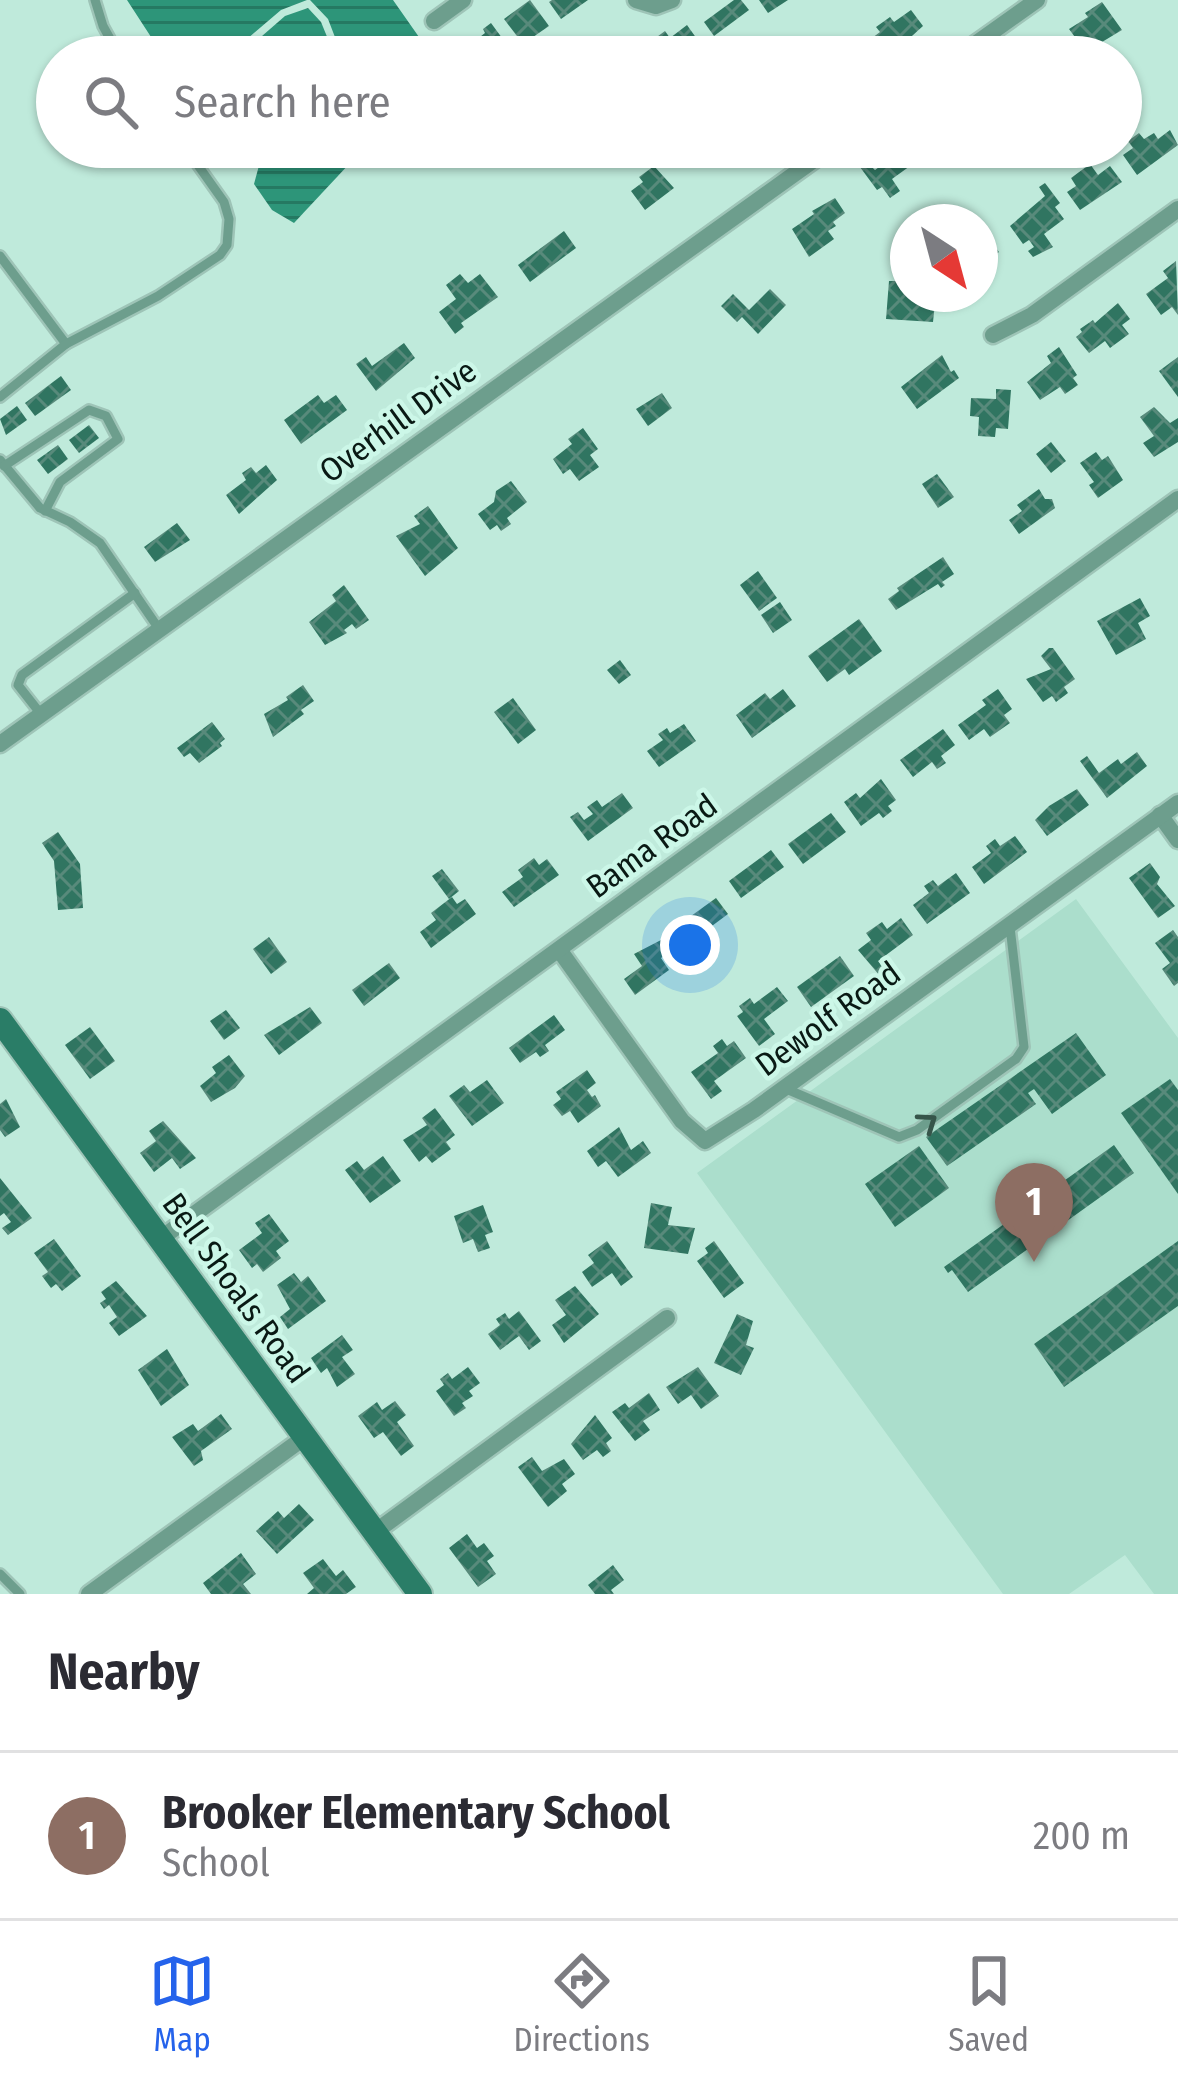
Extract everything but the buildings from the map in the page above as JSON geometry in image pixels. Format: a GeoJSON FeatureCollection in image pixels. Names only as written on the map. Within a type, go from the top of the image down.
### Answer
{"type":"FeatureCollection","features":[{"type":"Feature","properties":{"kind":"main road","name":"Bell Shoals Road"},"geometry":{"type":"LineString","coordinates":[[0,1020],[420,1594]]}},
{"type":"Feature","properties":{"kind":"street"},"geometry":{"type":"LineString","coordinates":[[434,20],[463,0]]}},
{"type":"Feature","properties":{"kind":"street"},"geometry":{"type":"LineString","coordinates":[[636,0],[656,6],[672,0]]}},
{"type":"Feature","properties":{"kind":"street"},"geometry":{"type":"LineString","coordinates":[[986,36],[1037,0]]}},
{"type":"Feature","properties":{"kind":"street","name":"Overhill Drive"},"geometry":{"type":"LineString","coordinates":[[0,744],[803,168]]}},
{"type":"Feature","properties":{"kind":"street"},"geometry":{"type":"LineString","coordinates":[[993,335],[1032,315],[1178,208]]}},
{"type":"Feature","properties":{"kind":"street","name":"Bama Road"},"geometry":{"type":"LineString","coordinates":[[160,1240],[1178,500]]}},
{"type":"Feature","properties":{"kind":"street","name":"Dewolf Road"},"geometry":{"type":"LineString","coordinates":[[560,951],[682,1121],[705,1141],[1178,803]]}},
{"type":"Feature","properties":{"kind":"street"},"geometry":{"type":"LineString","coordinates":[[1160,815],[1178,840]]}},
{"type":"Feature","properties":{"kind":"street"},"geometry":{"type":"LineString","coordinates":[[375,1532],[667,1318]]}},
{"type":"Feature","properties":{"kind":"street"},"geometry":{"type":"LineString","coordinates":[[89,1594],[304,1437]]}},
{"type":"Feature","properties":{"kind":"lane"},"geometry":{"type":"LineString","coordinates":[[95,0],[108,36]]}},
{"type":"Feature","properties":{"kind":"lane"},"geometry":{"type":"LineString","coordinates":[[0,397],[66,344],[158,296],[220,255],[227,245],[229,219],[224,202],[200,168]]}},
{"type":"Feature","properties":{"kind":"lane"},"geometry":{"type":"LineString","coordinates":[[0,256],[66,344]]}},
{"type":"Feature","properties":{"kind":"lane"},"geometry":{"type":"LineString","coordinates":[[45,511],[60,482],[118,439],[106,416],[89,410],[2,463],[45,511],[100,542],[159,629]]}},
{"type":"Feature","properties":{"kind":"lane"},"geometry":{"type":"LineString","coordinates":[[41,714],[19,685],[22,675],[135,592]]}},
{"type":"Feature","properties":{"kind":"lane"},"geometry":{"type":"LineString","coordinates":[[784,1088],[899,1137],[917,1130],[1000,1071],[1024,1047],[1010,924]]}},
{"type":"Feature","properties":{"kind":"lane"},"geometry":{"type":"LineString","coordinates":[[0,1574],[20,1594]]}},
{"type":"Feature","properties":{"kind":"shaded area"},"geometry":{"type":"Polygon","coordinates":[[[127,0],[307,0],[281,10],[251,36],[150,36],[127,0]]]}},
{"type":"Feature","properties":{"kind":"shaded area"},"geometry":{"type":"Polygon","coordinates":[[[310,0],[393,0],[418,36],[335,36],[328,19],[310,0]]]}},
{"type":"Feature","properties":{"kind":"shaded area"},"geometry":{"type":"Polygon","coordinates":[[[308,8],[327,36],[262,36],[285,16],[308,8]]]}},
{"type":"Feature","properties":{"kind":"shaded area"},"geometry":{"type":"Polygon","coordinates":[[[258,168],[345,168],[294,223],[272,210],[254,184],[258,168]]]}},
{"type":"Feature","properties":{"kind":"shaded area"},"geometry":{"type":"Polygon","coordinates":[[[1076,899],[1178,1038],[1178,1594],[1154,1594],[1125,1555],[1069,1594],[1003,1594],[697,1173],[1076,899]]]}},
{"type":"Feature","properties":{"kind":"place","name":"Brooker Elementary School"},"geometry":{"type":"Point","coordinates":[1034,1262]}}]}
